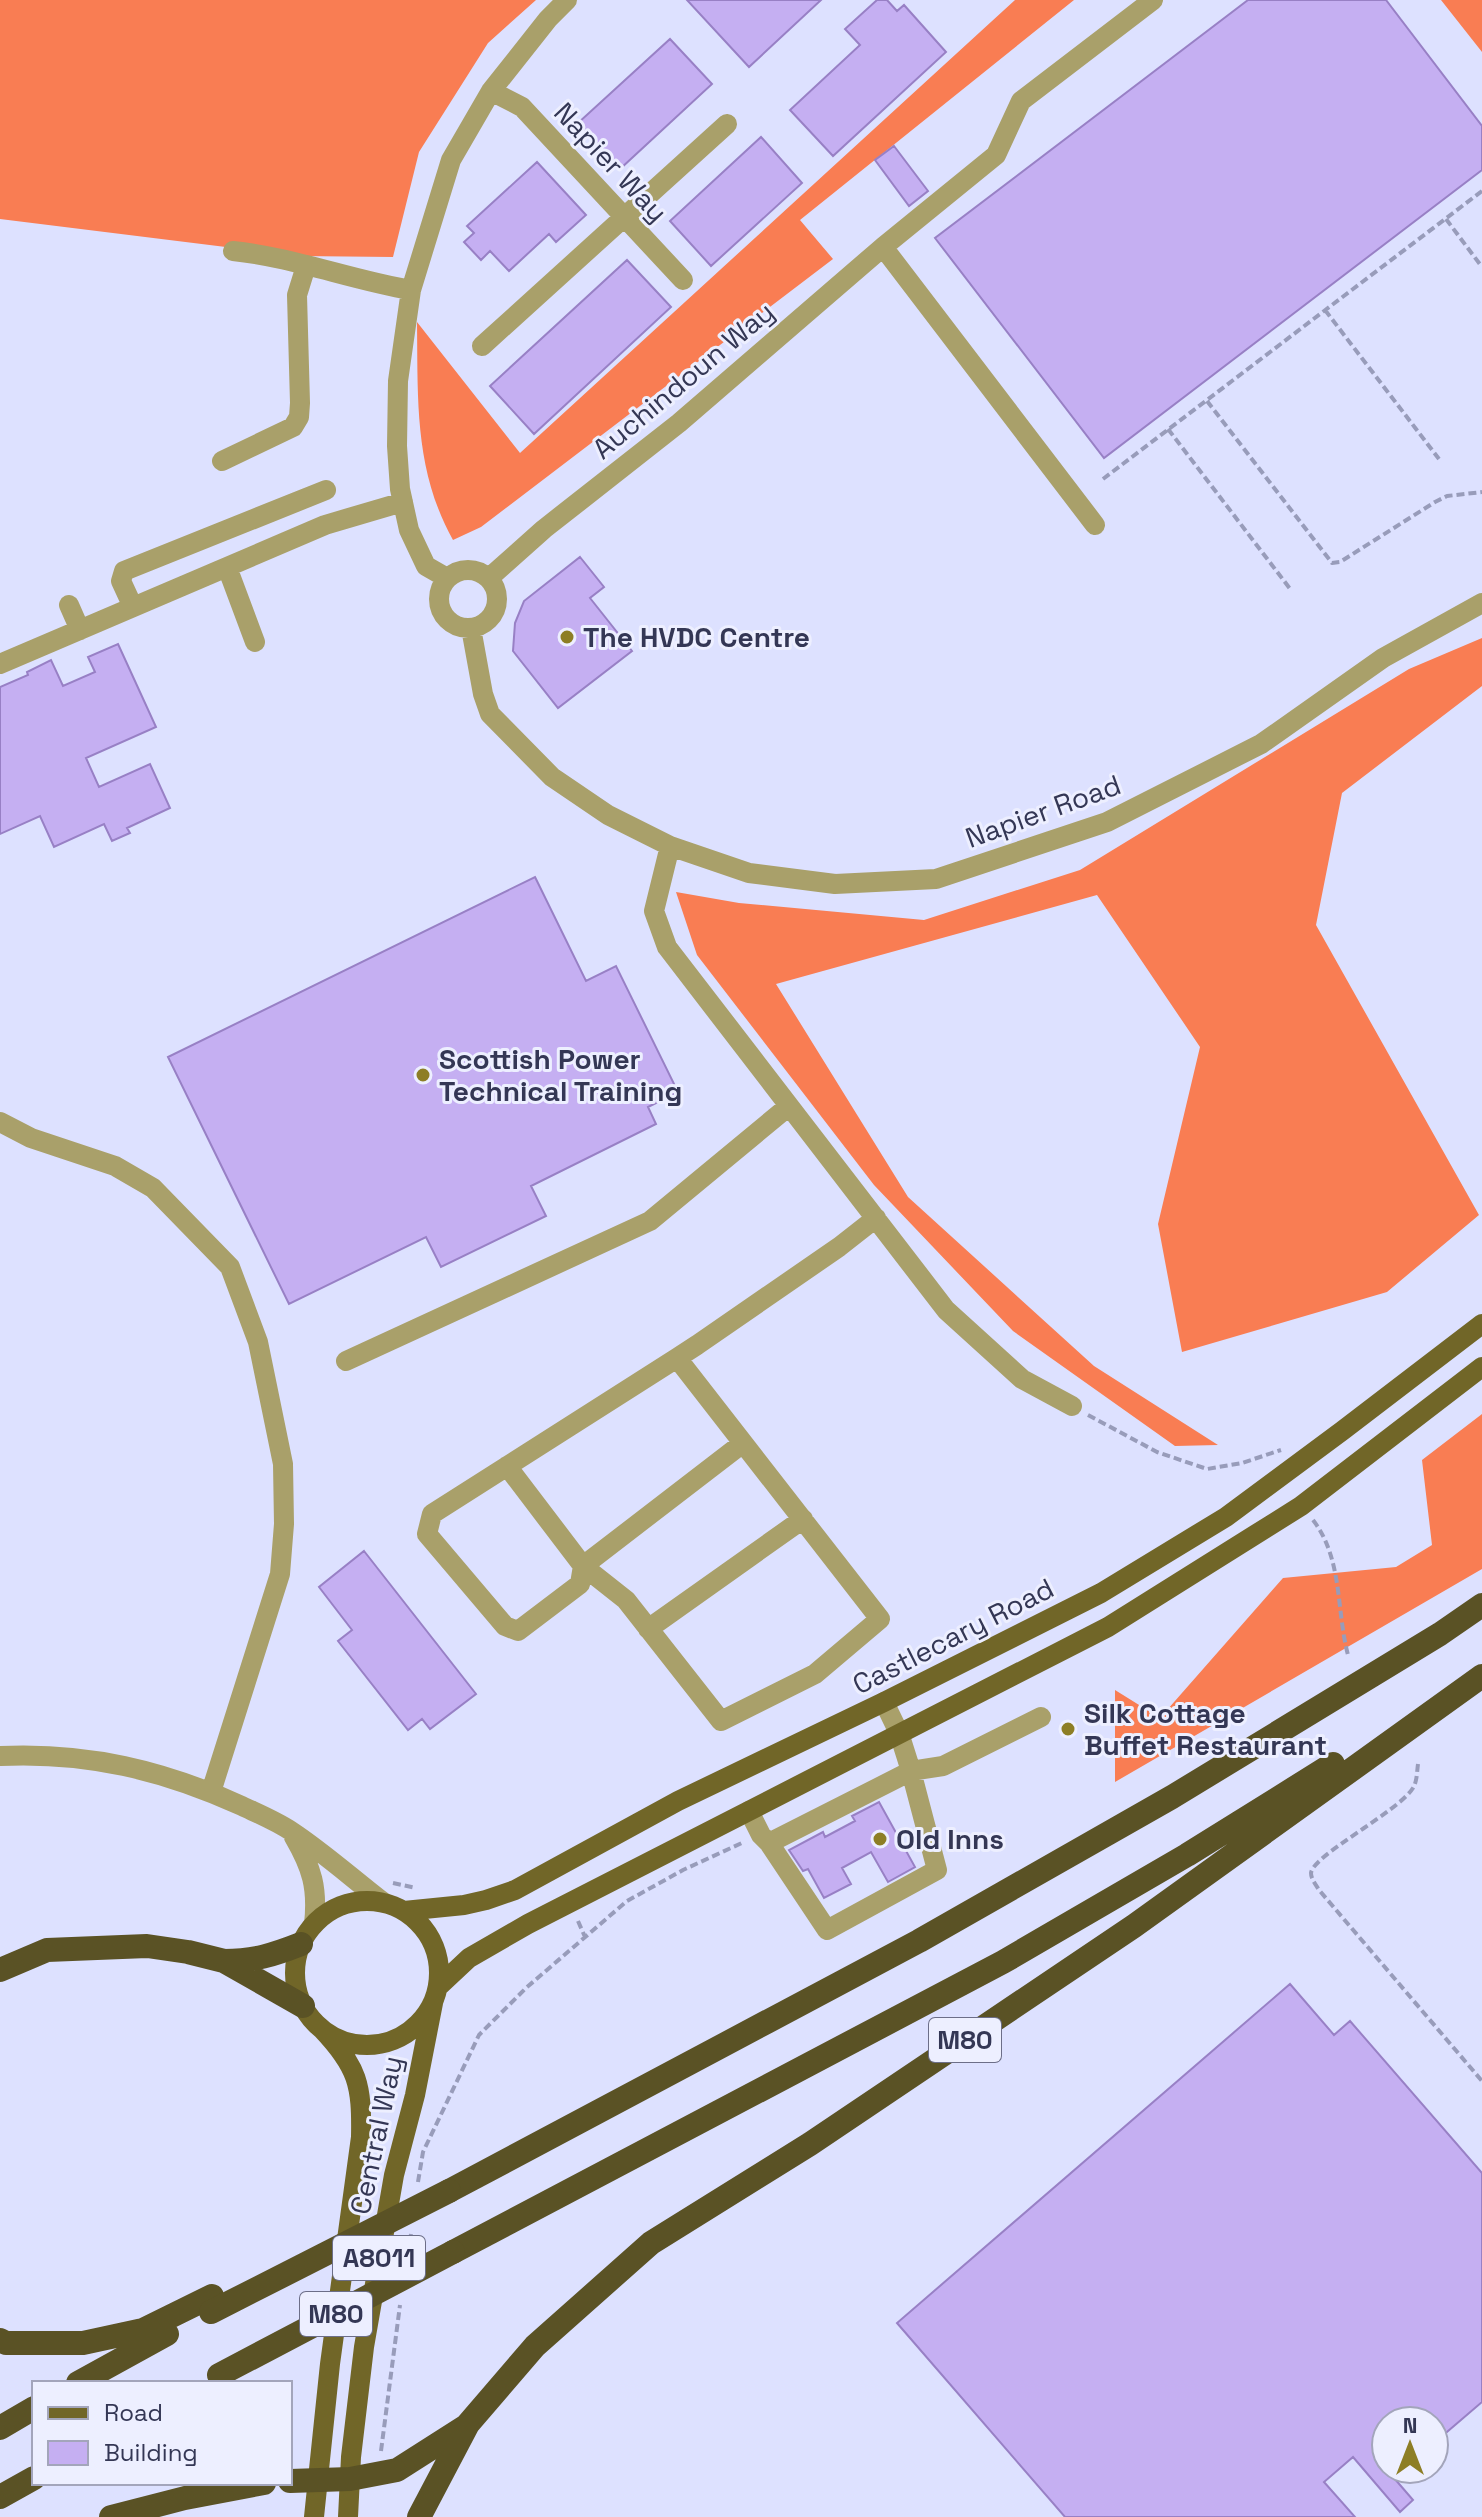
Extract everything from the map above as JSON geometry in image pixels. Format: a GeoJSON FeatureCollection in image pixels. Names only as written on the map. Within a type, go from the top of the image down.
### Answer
{"type":"FeatureCollection","features":[{"type":"Feature","properties":{"kind":"highway","name":"M80"},"geometry":{"type":"LineString","coordinates":[[82,2381],[212,2304],[654,2083],[919,1941],[1172,1797],[1440,1634],[1482,1605]]}},
{"type":"Feature","properties":{"kind":"highway","name":"M80"},"geometry":{"type":"LineString","coordinates":[[212,2379],[1003,1962],[1187,1855],[1482,1674]]}},
{"type":"Feature","properties":{"kind":"highway","name":"M80"},"geometry":{"type":"LineString","coordinates":[[419,2517],[468,2424],[535,2346],[651,2243],[810,2144],[1134,1926],[1482,1674]]}},
{"type":"Feature","properties":{"kind":"highway"},"geometry":{"type":"LineString","coordinates":[[0,1970],[47,1950],[62,1949],[147,1946],[224,1961],[249,1961],[271,1956],[308,1934]]}},
{"type":"Feature","properties":{"kind":"highway"},"geometry":{"type":"LineString","coordinates":[[224,1961],[303,2006]]}},
{"type":"Feature","properties":{"kind":"highway","name":"M80"},"geometry":{"type":"LineString","coordinates":[[0,2340],[6,2343],[83,2343],[143,2330],[212,2304]]}},
{"type":"Feature","properties":{"kind":"highway"},"geometry":{"type":"LineString","coordinates":[[0,2428],[32,2409]]}},
{"type":"Feature","properties":{"kind":"highway","name":"M80"},"geometry":{"type":"LineString","coordinates":[[350,2479],[397,2470],[468,2424]]}},
{"type":"Feature","properties":{"kind":"highway"},"geometry":{"type":"LineString","coordinates":[[0,2497],[32,2479]]}},
{"type":"Feature","properties":{"kind":"highway"},"geometry":{"type":"LineString","coordinates":[[292,2481],[350,2479]]}},
{"type":"Feature","properties":{"kind":"highway"},"geometry":{"type":"LineString","coordinates":[[111,2517],[253,2485]]}},
{"type":"Feature","properties":{"kind":"main road","name":"Castlecary Road"},"geometry":{"type":"LineString","coordinates":[[404,1911],[464,1905],[515,1890],[678,1801],[1101,1593],[1226,1517],[1482,1324]]}},
{"type":"Feature","properties":{"kind":"main road"},"geometry":{"type":"LineString","coordinates":[[435,1995],[469,1958],[568,1903],[1108,1627],[1301,1506],[1482,1367]]}},
{"type":"Feature","properties":{"kind":"main road","name":"A8011"},"geometry":{"type":"LineString","coordinates":[[363,1901],[383,1902],[404,1911],[423,1927],[435,1948],[439,1971],[435,1995],[424,2017],[408,2032],[388,2042],[366,2045],[344,2041],[322,2029],[303,2006],[296,1986],[296,1964],[308,1934],[329,1911],[363,1901]]}},
{"type":"Feature","properties":{"kind":"main road","name":"Central Way"},"geometry":{"type":"LineString","coordinates":[[348,2517],[369,2316],[394,2175],[415,2095],[435,1995]]}},
{"type":"Feature","properties":{"kind":"main road","name":"Central Way"},"geometry":{"type":"LineString","coordinates":[[314,2517],[361,2137],[362,2105],[360,2086],[343,2051],[322,2029]]}},
{"type":"Feature","properties":{"kind":"street"},"geometry":{"type":"LineString","coordinates":[[447,578],[426,566],[409,530],[403,502],[397,446],[398,381],[411,290],[451,160],[491,91],[548,19],[567,0]]}},
{"type":"Feature","properties":{"kind":"street","name":"Auchindoun Way"},"geometry":{"type":"LineString","coordinates":[[489,578],[544,529],[679,423],[883,247],[996,155],[1021,101],[1153,0]]}},
{"type":"Feature","properties":{"kind":"street","name":"Napier Way"},"geometry":{"type":"LineString","coordinates":[[491,91],[522,107],[683,280]]}},
{"type":"Feature","properties":{"kind":"street"},"geometry":{"type":"LineString","coordinates":[[482,346],[727,124]]}},
{"type":"Feature","properties":{"kind":"street"},"geometry":{"type":"LineString","coordinates":[[883,247],[1095,525]]}},
{"type":"Feature","properties":{"kind":"street"},"geometry":{"type":"LineString","coordinates":[[233,251],[411,290]]}},
{"type":"Feature","properties":{"kind":"street"},"geometry":{"type":"LineString","coordinates":[[222,461],[293,427],[299,417],[297,295],[306,266]]}},
{"type":"Feature","properties":{"kind":"street"},"geometry":{"type":"LineString","coordinates":[[133,607],[121,581],[124,571],[326,490]]}},
{"type":"Feature","properties":{"kind":"street"},"geometry":{"type":"LineString","coordinates":[[0,664],[325,525],[403,502]]}},
{"type":"Feature","properties":{"kind":"street"},"geometry":{"type":"LineString","coordinates":[[227,567],[255,642]]}},
{"type":"Feature","properties":{"kind":"street"},"geometry":{"type":"LineString","coordinates":[[464,570],[489,578],[497,595],[494,613],[488,620],[471,628],[453,625],[441,611],[439,593],[447,578],[464,570]]}},
{"type":"Feature","properties":{"kind":"street","name":"Napier Road"},"geometry":{"type":"LineString","coordinates":[[471,628],[483,694],[490,714],[552,777],[608,815],[670,846],[749,873],[835,884],[936,879],[1107,822],[1261,744],[1383,658],[1482,603]]}},
{"type":"Feature","properties":{"kind":"street"},"geometry":{"type":"LineString","coordinates":[[69,605],[80,630]]}},
{"type":"Feature","properties":{"kind":"street"},"geometry":{"type":"LineString","coordinates":[[670,846],[654,911],[667,947],[946,1310],[1022,1379],[1072,1406]]}},
{"type":"Feature","properties":{"kind":"street"},"geometry":{"type":"LineString","coordinates":[[346,1361],[650,1221],[789,1106]]}},
{"type":"Feature","properties":{"kind":"street"},"geometry":{"type":"LineString","coordinates":[[0,1122],[31,1138],[115,1166],[153,1188],[230,1267],[258,1342],[283,1464],[284,1524],[280,1574],[211,1792]]}},
{"type":"Feature","properties":{"kind":"street"},"geometry":{"type":"LineString","coordinates":[[743,1443],[583,1566],[580,1584],[518,1631],[505,1626],[427,1534],[432,1514],[677,1358],[839,1247],[876,1218]]}},
{"type":"Feature","properties":{"kind":"street"},"geometry":{"type":"LineString","coordinates":[[507,1466],[583,1566],[626,1600],[721,1721],[815,1674],[880,1619],[677,1358]]}},
{"type":"Feature","properties":{"kind":"street"},"geometry":{"type":"LineString","coordinates":[[648,1629],[803,1519]]}},
{"type":"Feature","properties":{"kind":"street"},"geometry":{"type":"LineString","coordinates":[[749,1811],[827,1930],[937,1870],[911,1771],[899,1733],[884,1702]]}},
{"type":"Feature","properties":{"kind":"street"},"geometry":{"type":"LineString","coordinates":[[765,1839],[911,1771],[943,1766],[1041,1717]]}},
{"type":"Feature","properties":{"kind":"street"},"geometry":{"type":"LineString","coordinates":[[0,1756],[56,1756],[120,1763],[211,1792],[290,1830],[383,1902]]}},
{"type":"Feature","properties":{"kind":"street"},"geometry":{"type":"LineString","coordinates":[[290,1830],[315,1884],[317,1899],[308,1934]]}},
{"type":"Feature","properties":{"kind":"path"},"geometry":{"type":"LineString","coordinates":[[1103,479],[1482,191]]}},
{"type":"Feature","properties":{"kind":"path"},"geometry":{"type":"LineString","coordinates":[[1446,219],[1482,267]]}},
{"type":"Feature","properties":{"kind":"path"},"geometry":{"type":"LineString","coordinates":[[1325,310],[1439,459]]}},
{"type":"Feature","properties":{"kind":"path"},"geometry":{"type":"LineString","coordinates":[[1207,401],[1332,563],[1340,562],[1447,496],[1482,492]]}},
{"type":"Feature","properties":{"kind":"path"},"geometry":{"type":"LineString","coordinates":[[1168,429],[1291,590]]}},
{"type":"Feature","properties":{"kind":"path"},"geometry":{"type":"LineString","coordinates":[[1072,1406],[1157,1452],[1207,1469],[1242,1463],[1283,1450]]}},
{"type":"Feature","properties":{"kind":"path"},"geometry":{"type":"LineString","coordinates":[[1301,1506],[1323,1534],[1335,1567],[1348,1655]]}},
{"type":"Feature","properties":{"kind":"path"},"geometry":{"type":"LineString","coordinates":[[1418,1764],[1414,1787],[1388,1813],[1335,1848],[1312,1869],[1311,1876],[1319,1890],[1482,2081]]}},
{"type":"Feature","properties":{"kind":"path"},"geometry":{"type":"LineString","coordinates":[[418,2183],[423,2152],[479,2035],[526,1988],[627,1901],[683,1870],[765,1839]]}},
{"type":"Feature","properties":{"kind":"path"},"geometry":{"type":"LineString","coordinates":[[386,1881],[423,1889]]}},
{"type":"Feature","properties":{"kind":"path"},"geometry":{"type":"LineString","coordinates":[[568,1903],[585,1937]]}},
{"type":"Feature","properties":{"kind":"path"},"geometry":{"type":"LineString","coordinates":[[406,2261],[411,2230]]}},
{"type":"Feature","properties":{"kind":"path"},"geometry":{"type":"LineString","coordinates":[[380,2465],[402,2293]]}},
{"type":"Feature","properties":{"kind":"shaded area"},"geometry":{"type":"Polygon","coordinates":[[[0,0],[536,0],[488,43],[419,152],[393,257],[299,256],[0,219],[0,0]]]}},
{"type":"Feature","properties":{"kind":"shaded area"},"geometry":{"type":"Polygon","coordinates":[[[1015,0],[1074,0],[800,220],[833,259],[481,527],[453,540],[440,514],[425,461],[419,406],[417,322],[520,453],[1015,0]]]}},
{"type":"Feature","properties":{"kind":"shaded area"},"geometry":{"type":"Polygon","coordinates":[[[1441,0],[1482,0],[1482,52],[1441,0]]]}},
{"type":"Feature","properties":{"kind":"shaded area"},"geometry":{"type":"Polygon","coordinates":[[[1482,638],[1482,686],[1342,793],[1316,925],[1479,1215],[1387,1292],[1182,1352],[1158,1224],[1200,1047],[1097,895],[776,984],[908,1197],[1094,1366],[1218,1445],[1175,1446],[1013,1331],[874,1185],[697,955],[676,892],[739,903],[924,920],[1080,870],[1409,669],[1482,638]]]}},
{"type":"Feature","properties":{"kind":"shaded area"},"geometry":{"type":"Polygon","coordinates":[[[1482,1414],[1482,1569],[1115,1782],[1115,1690],[1160,1718],[1283,1578],[1396,1567],[1432,1545],[1422,1460],[1482,1414]]]}},
{"type":"Feature","properties":{"kind":"building"},"geometry":{"type":"Polygon","coordinates":[[[687,0],[821,0],[749,67],[687,0]]]}},
{"type":"Feature","properties":{"kind":"building"},"geometry":{"type":"Polygon","coordinates":[[[877,0],[887,0],[897,11],[904,5],[946,52],[833,156],[790,110],[860,45],[845,29],[877,0]]]}},
{"type":"Feature","properties":{"kind":"building"},"geometry":{"type":"Polygon","coordinates":[[[1248,0],[1386,0],[1482,126],[1482,170],[1104,458],[935,238],[1248,0]]]}},
{"type":"Feature","properties":{"kind":"building"},"geometry":{"type":"Polygon","coordinates":[[[670,39],[712,84],[620,169],[578,123],[670,39]]]}},
{"type":"Feature","properties":{"kind":"building"},"geometry":{"type":"Polygon","coordinates":[[[761,137],[802,183],[711,266],[670,221],[761,137]]]}},
{"type":"Feature","properties":{"kind":"building"},"geometry":{"type":"Polygon","coordinates":[[[894,146],[928,191],[909,206],[875,160],[894,146]]]}},
{"type":"Feature","properties":{"kind":"building"},"geometry":{"type":"Polygon","coordinates":[[[537,162],[586,215],[556,242],[549,234],[509,271],[490,251],[481,260],[464,242],[474,233],[467,226],[537,162]]]}},
{"type":"Feature","properties":{"kind":"building"},"geometry":{"type":"Polygon","coordinates":[[[627,260],[671,307],[534,434],[490,386],[627,260]]]}},
{"type":"Feature","properties":{"kind":"building","name":"The HVDC Centre"},"geometry":{"type":"Polygon","coordinates":[[[580,557],[604,587],[590,598],[632,651],[558,708],[513,651],[515,623],[524,601],[580,557]]]}},
{"type":"Feature","properties":{"kind":"building"},"geometry":{"type":"Polygon","coordinates":[[[118,644],[156,727],[86,758],[99,787],[150,764],[170,808],[127,828],[130,833],[112,841],[104,824],[54,847],[40,816],[0,834],[0,687],[28,675],[27,672],[51,660],[63,686],[95,672],[88,657],[118,644]]]}},
{"type":"Feature","properties":{"kind":"building","name":"Scottish Power Technical Training"},"geometry":{"type":"Polygon","coordinates":[[[535,877],[586,981],[616,966],[678,1092],[648,1107],[656,1124],[531,1186],[546,1216],[441,1267],[426,1237],[289,1304],[168,1057],[535,877]]]}},
{"type":"Feature","properties":{"kind":"building"},"geometry":{"type":"Polygon","coordinates":[[[364,1551],[476,1694],[430,1729],[422,1719],[408,1730],[338,1641],[352,1630],[319,1587],[364,1551]]]}},
{"type":"Feature","properties":{"kind":"building"},"geometry":{"type":"Polygon","coordinates":[[[879,1802],[915,1867],[888,1882],[871,1852],[842,1868],[851,1884],[824,1898],[808,1869],[803,1871],[789,1850],[823,1832],[825,1837],[855,1821],[852,1816],[879,1802]]]}},
{"type":"Feature","properties":{"kind":"building"},"geometry":{"type":"Polygon","coordinates":[[[1290,1984],[1334,2035],[1350,2021],[1482,2173],[1482,2402],[1450,2429],[1450,2405],[1370,2405],[1370,2477],[1353,2457],[1324,2482],[1355,2517],[1065,2517],[897,2323],[1290,1984]]]}},
{"type":"Feature","properties":{"kind":"building"},"geometry":{"type":"Polygon","coordinates":[[[1377,2485],[1400,2485],[1413,2500],[1400,2512],[1377,2485]]]}},
{"type":"Feature","properties":{"kind":"place","name":"The HVDC Centre"},"geometry":{"type":"Point","coordinates":[567,637]}},
{"type":"Feature","properties":{"kind":"place","name":"Scottish Power Technical Training"},"geometry":{"type":"Point","coordinates":[423,1075]}},
{"type":"Feature","properties":{"kind":"place","name":"Silk Cottage Buffet Restaurant"},"geometry":{"type":"Point","coordinates":[1068,1729]}},
{"type":"Feature","properties":{"kind":"place","name":"Old Inns"},"geometry":{"type":"Point","coordinates":[880,1839]}}]}
